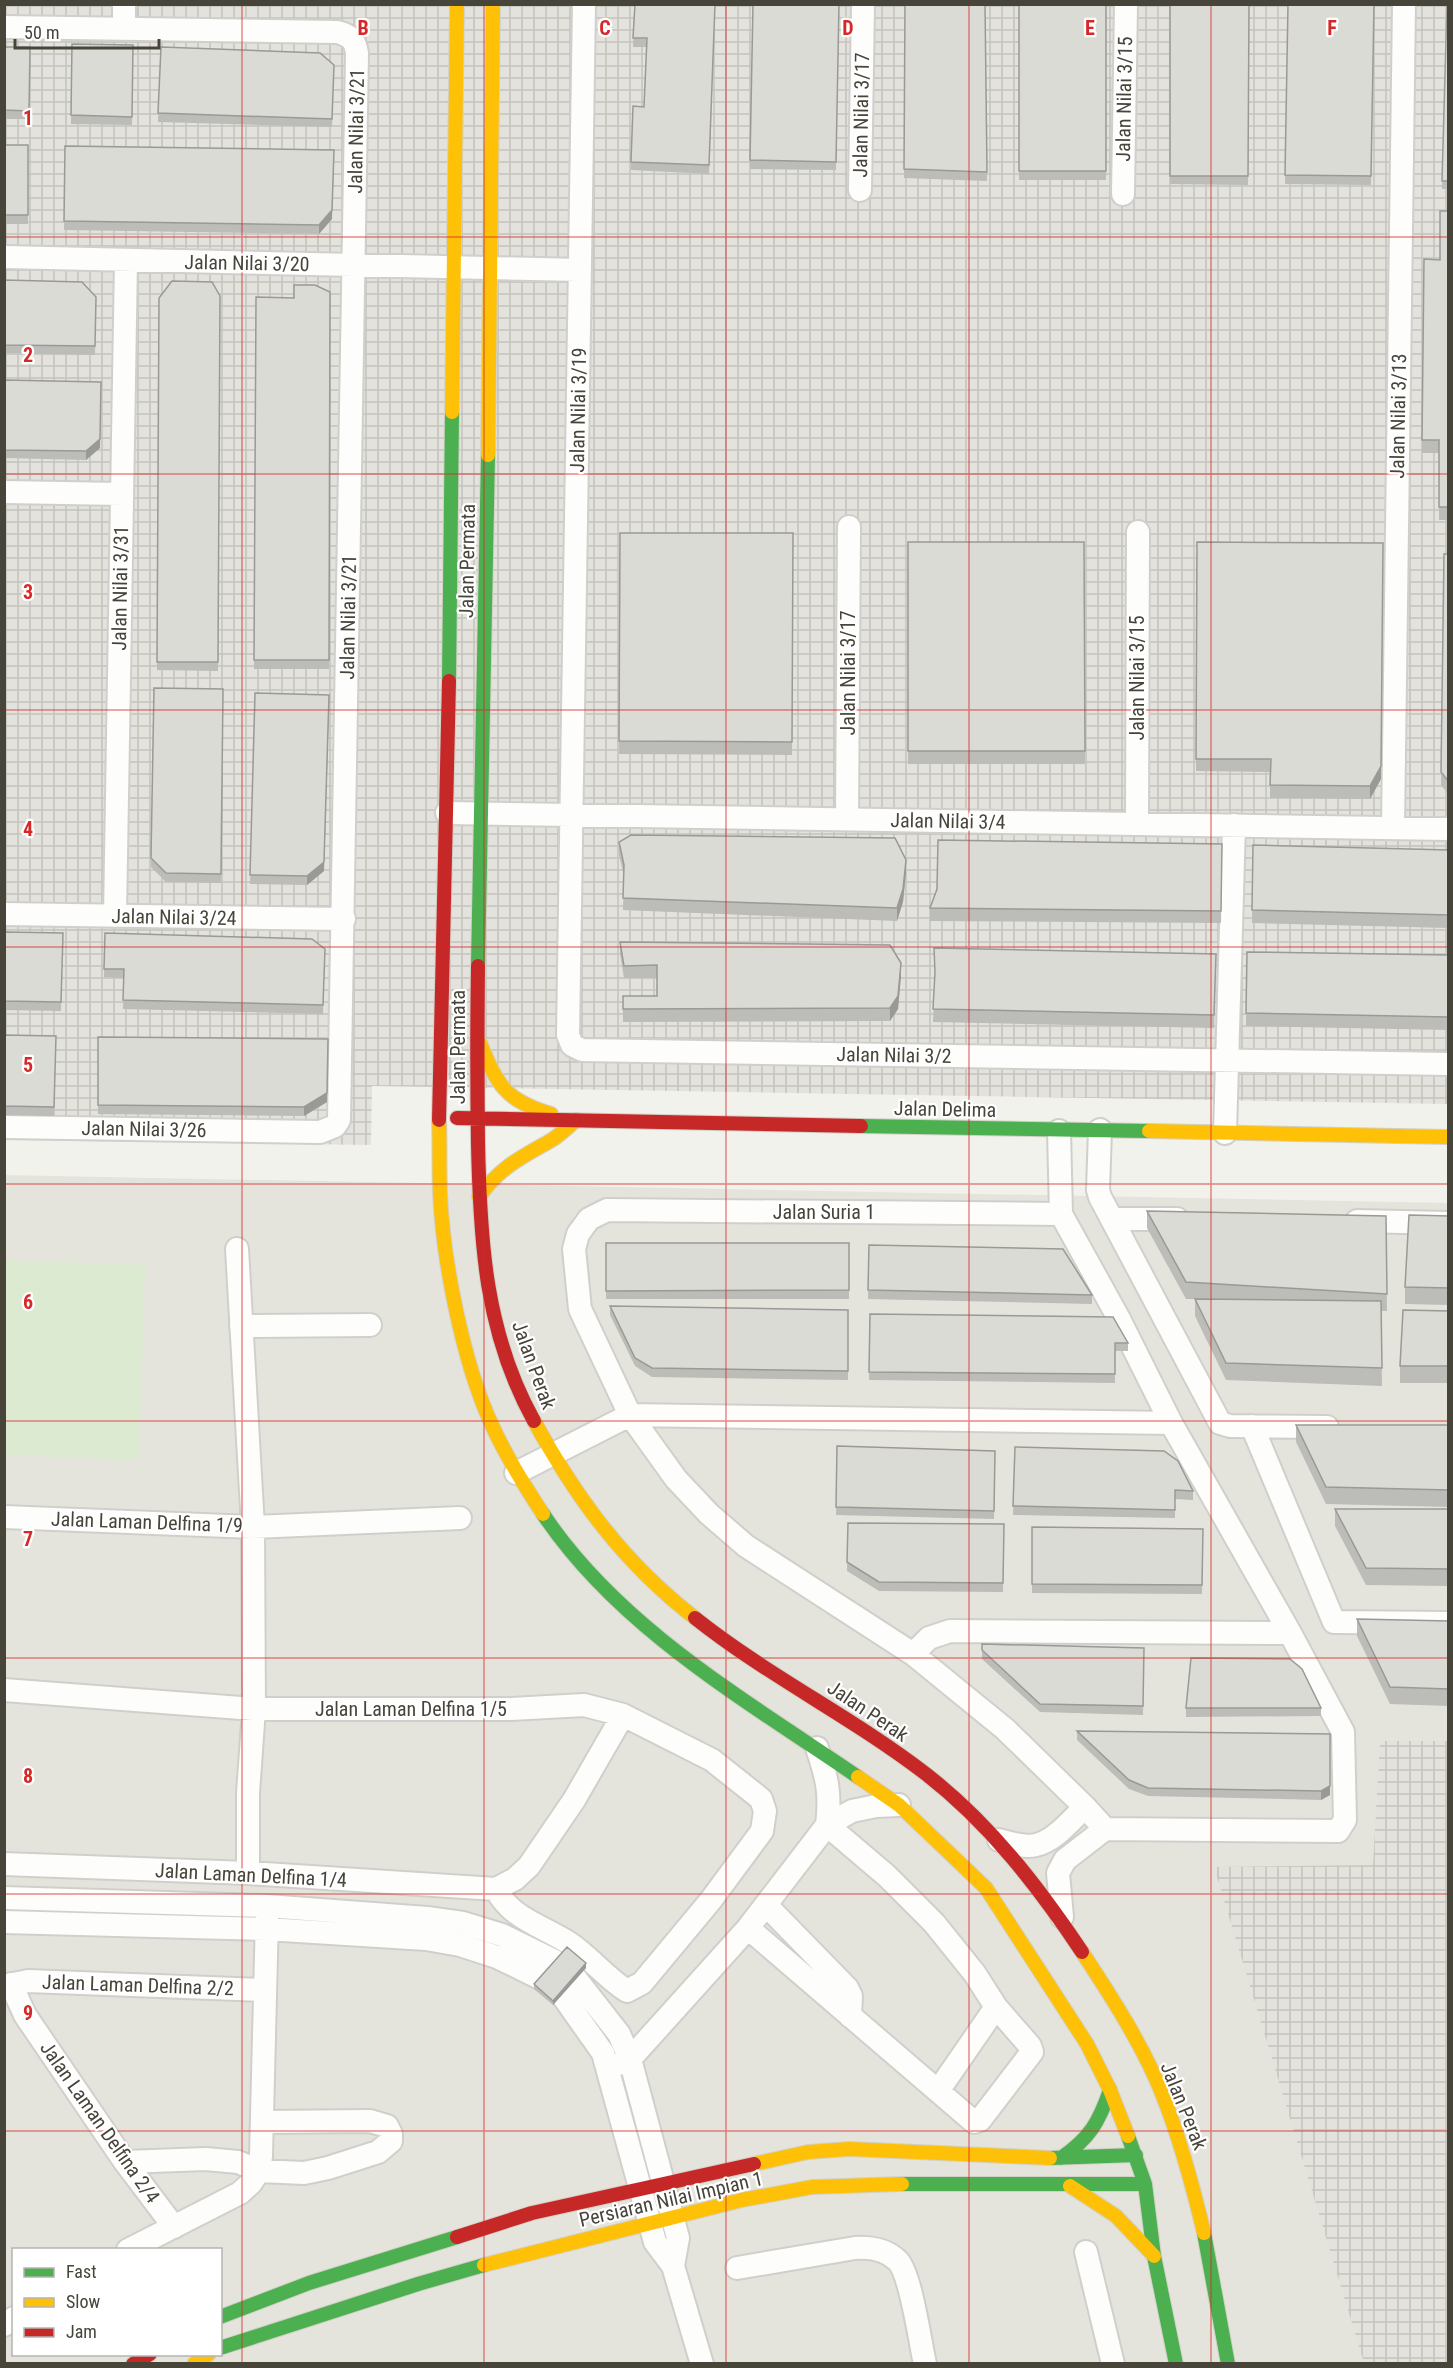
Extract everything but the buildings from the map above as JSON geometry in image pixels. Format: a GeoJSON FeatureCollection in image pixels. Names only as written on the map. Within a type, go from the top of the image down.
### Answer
{"type":"FeatureCollection","features":[{"type":"Feature","properties":{"kind":"main road","name":"Jalan Permata"},"geometry":{"type":"LineString","coordinates":[[440,1118],[439,1080],[447,813],[457,4]]}},
{"type":"Feature","properties":{"kind":"main road","name":"Jalan Permata"},"geometry":{"type":"LineString","coordinates":[[477,1118],[476,1034],[483,813],[493,4]]}},
{"type":"Feature","properties":{"kind":"main road"},"geometry":{"type":"LineString","coordinates":[[476,1034],[494,1077],[507,1094],[526,1107],[576,1120]]}},
{"type":"Feature","properties":{"kind":"main road","name":"Jalan Delima"},"geometry":{"type":"LineString","coordinates":[[440,1118],[1449,1137]]}},
{"type":"Feature","properties":{"kind":"main road"},"geometry":{"type":"LineString","coordinates":[[440,1118],[440,1195],[449,1272],[468,1358],[490,1422],[516,1473],[562,1542],[621,1605],[727,1687],[899,1805],[987,1888],[1087,2044],[1110,2090],[1136,2156],[1144,2184],[1154,2256],[1176,2364]]}},
{"type":"Feature","properties":{"kind":"main road","name":"Jalan Perak"},"geometry":{"type":"LineString","coordinates":[[477,1118],[479,1197],[484,1263],[502,1345],[526,1407],[552,1454],[592,1516],[628,1558],[669,1596],[749,1657],[836,1712],[926,1775],[999,1840],[1063,1922],[1104,1986],[1166,2101],[1194,2188],[1210,2254],[1226,2364]]}},
{"type":"Feature","properties":{"kind":"main road"},"geometry":{"type":"LineString","coordinates":[[479,1197],[489,1183],[507,1166],[552,1140],[576,1120]]}},
{"type":"Feature","properties":{"kind":"main road"},"geometry":{"type":"LineString","coordinates":[[1135,2040],[1140,2079]]}},
{"type":"Feature","properties":{"kind":"main road"},"geometry":{"type":"LineString","coordinates":[[1061,2158],[1077,2148],[1098,2125],[1110,2090]]}},
{"type":"Feature","properties":{"kind":"main road","name":"Persiaran Nilai Impian 1"},"geometry":{"type":"LineString","coordinates":[[222,2316],[309,2283],[532,2214],[808,2152],[849,2150],[1061,2158],[1136,2156]]}},
{"type":"Feature","properties":{"kind":"main road","name":"Persiaran Nilai Impian 1"},"geometry":{"type":"LineString","coordinates":[[222,2347],[429,2281],[538,2250],[742,2200],[832,2186],[913,2182],[1070,2186],[1144,2184]]}},
{"type":"Feature","properties":{"kind":"main road"},"geometry":{"type":"LineString","coordinates":[[1070,2186],[1114,2212],[1154,2256]]}},
{"type":"Feature","properties":{"kind":"main road"},"geometry":{"type":"LineString","coordinates":[[1203,2304],[1208,2325],[1226,2364]]}},
{"type":"Feature","properties":{"kind":"main road"},"geometry":{"type":"LineString","coordinates":[[134,2364],[148,2356]]}},
{"type":"Feature","properties":{"kind":"main road"},"geometry":{"type":"LineString","coordinates":[[194,2364],[207,2356]]}},
{"type":"Feature","properties":{"kind":"street"},"geometry":{"type":"LineString","coordinates":[[4,27],[124,29],[124,4]]}},
{"type":"Feature","properties":{"kind":"street","name":"Jalan Nilai 3/19"},"geometry":{"type":"LineString","coordinates":[[571,814],[584,4]]}},
{"type":"Feature","properties":{"kind":"street","name":"Jalan Nilai 3/17"},"geometry":{"type":"LineString","coordinates":[[860,190],[863,4]]}},
{"type":"Feature","properties":{"kind":"street","name":"Jalan Nilai 3/15"},"geometry":{"type":"LineString","coordinates":[[1123,194],[1126,4]]}},
{"type":"Feature","properties":{"kind":"street","name":"Jalan Nilai 3/13"},"geometry":{"type":"LineString","coordinates":[[1393,828],[1404,4]]}},
{"type":"Feature","properties":{"kind":"street","name":"Jalan Nilai 3/21"},"geometry":{"type":"LineString","coordinates":[[124,29],[337,32],[352,38],[357,53],[339,1120],[328,1131],[283,1131]]}},
{"type":"Feature","properties":{"kind":"street","name":"Jalan Nilai 3/20"},"geometry":{"type":"LineString","coordinates":[[4,257],[580,270]]}},
{"type":"Feature","properties":{"kind":"street","name":"Jalan Nilai 3/31"},"geometry":{"type":"LineString","coordinates":[[115,916],[126,260]]}},
{"type":"Feature","properties":{"kind":"street"},"geometry":{"type":"LineString","coordinates":[[4,492],[122,494]]}},
{"type":"Feature","properties":{"kind":"street","name":"Jalan Nilai 3/17"},"geometry":{"type":"LineString","coordinates":[[847,819],[849,527]]}},
{"type":"Feature","properties":{"kind":"street","name":"Jalan Nilai 3/15"},"geometry":{"type":"LineString","coordinates":[[1137,824],[1138,532]]}},
{"type":"Feature","properties":{"kind":"street","name":"Jalan Nilai 3/4"},"geometry":{"type":"LineString","coordinates":[[447,813],[1449,829]]}},
{"type":"Feature","properties":{"kind":"street","name":"Jalan Nilai 3/2"},"geometry":{"type":"LineString","coordinates":[[571,814],[568,1035],[569,1041],[576,1048],[1449,1064]]}},
{"type":"Feature","properties":{"kind":"street"},"geometry":{"type":"LineString","coordinates":[[1225,1133],[1234,825]]}},
{"type":"Feature","properties":{"kind":"street","name":"Jalan Nilai 3/24"},"geometry":{"type":"LineString","coordinates":[[4,914],[344,919]]}},
{"type":"Feature","properties":{"kind":"street","name":"Jalan Nilai 3/26"},"geometry":{"type":"LineString","coordinates":[[4,1127],[283,1131]]}},
{"type":"Feature","properties":{"kind":"street"},"geometry":{"type":"LineString","coordinates":[[1100,1130],[1098,1190],[1217,1418],[1224,1425],[1347,1427]]}},
{"type":"Feature","properties":{"kind":"street"},"geometry":{"type":"LineString","coordinates":[[1059,1131],[1061,1214],[1118,1317],[1171,1423],[1290,1633],[1343,1732],[1343,1826],[1338,1831],[1105,1829],[1065,1860],[1058,1873],[1063,1922]]}},
{"type":"Feature","properties":{"kind":"street","name":"Jalan Suria 1"},"geometry":{"type":"LineString","coordinates":[[630,1414],[580,1309],[574,1249],[578,1234],[589,1219],[607,1210],[1061,1214]]}},
{"type":"Feature","properties":{"kind":"street"},"geometry":{"type":"LineString","coordinates":[[1112,1219],[1194,1220]]}},
{"type":"Feature","properties":{"kind":"street"},"geometry":{"type":"LineString","coordinates":[[1336,1221],[1449,1223]]}},
{"type":"Feature","properties":{"kind":"street"},"geometry":{"type":"LineString","coordinates":[[237,1250],[253,1527],[254,1709],[248,1793],[248,1873]]}},
{"type":"Feature","properties":{"kind":"street"},"geometry":{"type":"LineString","coordinates":[[241,1326],[370,1325]]}},
{"type":"Feature","properties":{"kind":"street"},"geometry":{"type":"LineString","coordinates":[[516,1473],[630,1414],[1171,1423]]}},
{"type":"Feature","properties":{"kind":"street"},"geometry":{"type":"LineString","coordinates":[[630,1414],[676,1479],[709,1514],[746,1546],[913,1654],[1005,1729],[1105,1829]]}},
{"type":"Feature","properties":{"kind":"street"},"geometry":{"type":"LineString","coordinates":[[1252,1426],[1334,1622],[1449,1623]]}},
{"type":"Feature","properties":{"kind":"street","name":"Jalan Laman Delfina 1/9"},"geometry":{"type":"LineString","coordinates":[[4,1517],[253,1527],[460,1518]]}},
{"type":"Feature","properties":{"kind":"street"},"geometry":{"type":"LineString","coordinates":[[913,1654],[929,1638],[950,1631],[1290,1633]]}},
{"type":"Feature","properties":{"kind":"street","name":"Jalan Laman Delfina 1/5"},"geometry":{"type":"LineString","coordinates":[[4,1690],[254,1709],[511,1709],[584,1705],[623,1715],[712,1761],[761,1799],[765,1811],[762,1831],[711,1900],[642,1983],[627,1990],[570,1943],[514,1912],[504,1903],[496,1889]]}},
{"type":"Feature","properties":{"kind":"street"},"geometry":{"type":"LineString","coordinates":[[496,1889],[514,1879],[529,1866],[574,1800],[623,1715]]}},
{"type":"Feature","properties":{"kind":"street"},"geometry":{"type":"LineString","coordinates":[[817,1748],[830,1798],[827,1825]]}},
{"type":"Feature","properties":{"kind":"street"},"geometry":{"type":"LineString","coordinates":[[608,2068],[630,2059],[748,1928],[827,1825],[852,1811],[876,1806],[899,1805]]}},
{"type":"Feature","properties":{"kind":"street"},"geometry":{"type":"LineString","coordinates":[[999,1840],[1035,1846],[1047,1841],[1085,1807]]}},
{"type":"Feature","properties":{"kind":"street"},"geometry":{"type":"LineString","coordinates":[[748,1928],[974,2122],[980,2121],[1032,2052],[1030,2046],[996,2007],[975,1974],[934,1923],[887,1876],[827,1825]]}},
{"type":"Feature","properties":{"kind":"street","name":"Jalan Laman Delfina 1/4"},"geometry":{"type":"LineString","coordinates":[[4,1864],[248,1873],[496,1889]]}},
{"type":"Feature","properties":{"kind":"street"},"geometry":{"type":"LineString","coordinates":[[4,1898],[267,1905],[464,1923],[502,1935],[557,1962]]}},
{"type":"Feature","properties":{"kind":"street"},"geometry":{"type":"LineString","coordinates":[[132,2248],[240,2193],[259,2171],[263,2122],[267,1905]]}},
{"type":"Feature","properties":{"kind":"street"},"geometry":{"type":"LineString","coordinates":[[766,1905],[847,1988],[850,1996],[850,2016]]}},
{"type":"Feature","properties":{"kind":"street"},"geometry":{"type":"LineString","coordinates":[[4,1922],[266,1929],[437,1941],[459,1945],[496,1957],[542,1979]]}},
{"type":"Feature","properties":{"kind":"street","name":"Jalan Laman Delfina 2/2"},"geometry":{"type":"LineString","coordinates":[[8,1985],[42,1982],[264,1990]]}},
{"type":"Feature","properties":{"kind":"street","name":"Jalan Laman Delfina 2/4"},"geometry":{"type":"LineString","coordinates":[[8,1985],[25,2015],[125,2162],[174,2227]]}},
{"type":"Feature","properties":{"kind":"street"},"geometry":{"type":"LineString","coordinates":[[673,2266],[678,2238],[630,2059],[619,2034],[569,1987],[603,2053],[656,2242],[673,2266],[702,2364]]}},
{"type":"Feature","properties":{"kind":"street"},"geometry":{"type":"LineString","coordinates":[[938,2091],[996,2007]]}},
{"type":"Feature","properties":{"kind":"street"},"geometry":{"type":"LineString","coordinates":[[125,2162],[206,2159],[238,2162],[259,2171],[289,2174],[328,2168],[378,2152],[391,2141],[392,2133],[387,2126],[370,2121],[263,2122]]}},
{"type":"Feature","properties":{"kind":"street"},"geometry":{"type":"LineString","coordinates":[[737,2268],[855,2248],[865,2247],[886,2253],[897,2260],[906,2276],[925,2364]]}},
{"type":"Feature","properties":{"kind":"street"},"geometry":{"type":"LineString","coordinates":[[1086,2252],[1113,2364]]}},
{"type":"Feature","properties":{"kind":"shaded area"},"geometry":{"type":"Polygon","coordinates":[[[5,5],[1448,5],[1448,1104],[372,1086],[371,1145],[5,1140],[5,5]]]}},
{"type":"Feature","properties":{"kind":"shaded area"},"geometry":{"type":"Polygon","coordinates":[[[4,1175],[1448,1203],[1448,2363],[5,2363],[4,1175]]]}},
{"type":"Feature","properties":{"kind":"shaded area"},"geometry":{"type":"Polygon","coordinates":[[[1380,1741],[1448,1741],[1448,2363],[1364,2363],[1214,1867],[1373,1865],[1380,1741]]]}},
{"type":"Feature","properties":{"kind":"green space"},"geometry":{"type":"Polygon","coordinates":[[[5,1260],[145,1265],[139,1460],[5,1455],[5,1260]]]}},
{"type":"Feature","properties":{"kind":"traffic: fast"},"geometry":{"type":"LineString","coordinates":[[449,681],[452,412]]}},
{"type":"Feature","properties":{"kind":"traffic: fast"},"geometry":{"type":"LineString","coordinates":[[478,966],[488,455]]}},
{"type":"Feature","properties":{"kind":"traffic: fast"},"geometry":{"type":"LineString","coordinates":[[861,1126],[1149,1131]]}},
{"type":"Feature","properties":{"kind":"traffic: fast"},"geometry":{"type":"LineString","coordinates":[[543,1514],[574,1555],[647,1627],[687,1660],[858,1777]]}},
{"type":"Feature","properties":{"kind":"traffic: fast"},"geometry":{"type":"LineString","coordinates":[[1061,2158],[1092,2129],[1110,2090]]}},
{"type":"Feature","properties":{"kind":"traffic: fast"},"geometry":{"type":"LineString","coordinates":[[1128,2136],[1145,2184],[1154,2256],[1176,2364]]}},
{"type":"Feature","properties":{"kind":"traffic: fast"},"geometry":{"type":"LineString","coordinates":[[1050,2158],[1136,2155]]}},
{"type":"Feature","properties":{"kind":"traffic: fast"},"geometry":{"type":"LineString","coordinates":[[902,2184],[1145,2184]]}},
{"type":"Feature","properties":{"kind":"traffic: fast"},"geometry":{"type":"LineString","coordinates":[[1204,2233],[1228,2364]]}},
{"type":"Feature","properties":{"kind":"traffic: fast"},"geometry":{"type":"LineString","coordinates":[[222,2316],[309,2283],[457,2237]]}},
{"type":"Feature","properties":{"kind":"traffic: fast"},"geometry":{"type":"LineString","coordinates":[[222,2347],[484,2265]]}},
{"type":"Feature","properties":{"kind":"traffic: slow"},"geometry":{"type":"LineString","coordinates":[[452,412],[457,4]]}},
{"type":"Feature","properties":{"kind":"traffic: slow"},"geometry":{"type":"LineString","coordinates":[[488,455],[493,4]]}},
{"type":"Feature","properties":{"kind":"traffic: slow"},"geometry":{"type":"LineString","coordinates":[[480,1043],[492,1070],[505,1089],[523,1103],[551,1114]]}},
{"type":"Feature","properties":{"kind":"traffic: slow"},"geometry":{"type":"LineString","coordinates":[[439,1120],[440,1184],[445,1249],[463,1341],[481,1398],[496,1435],[543,1514]]}},
{"type":"Feature","properties":{"kind":"traffic: slow"},"geometry":{"type":"LineString","coordinates":[[479,1197],[502,1171],[553,1139],[576,1120]]}},
{"type":"Feature","properties":{"kind":"traffic: slow"},"geometry":{"type":"LineString","coordinates":[[1149,1131],[1448,1137]]}},
{"type":"Feature","properties":{"kind":"traffic: slow"},"geometry":{"type":"LineString","coordinates":[[534,1421],[567,1477],[604,1528],[646,1575],[695,1618]]}},
{"type":"Feature","properties":{"kind":"traffic: slow"},"geometry":{"type":"LineString","coordinates":[[858,1777],[899,1805],[986,1888],[1087,2044],[1110,2090],[1128,2136]]}},
{"type":"Feature","properties":{"kind":"traffic: slow"},"geometry":{"type":"LineString","coordinates":[[1082,1952],[1126,2022],[1155,2078],[1181,2147],[1204,2233]]}},
{"type":"Feature","properties":{"kind":"traffic: slow"},"geometry":{"type":"LineString","coordinates":[[754,2164],[808,2152],[849,2149],[1050,2158]]}},
{"type":"Feature","properties":{"kind":"traffic: slow"},"geometry":{"type":"LineString","coordinates":[[484,2265],[742,2200],[812,2187],[902,2184]]}},
{"type":"Feature","properties":{"kind":"traffic: slow"},"geometry":{"type":"LineString","coordinates":[[1070,2186],[1116,2216],[1154,2256]]}},
{"type":"Feature","properties":{"kind":"traffic: slow"},"geometry":{"type":"LineString","coordinates":[[194,2364],[206,2356]]}},
{"type":"Feature","properties":{"kind":"traffic: jam"},"geometry":{"type":"LineString","coordinates":[[439,1120],[449,681]]}},
{"type":"Feature","properties":{"kind":"traffic: jam"},"geometry":{"type":"LineString","coordinates":[[478,966],[478,1143],[481,1215],[488,1286],[505,1354],[534,1421]]}},
{"type":"Feature","properties":{"kind":"traffic: jam"},"geometry":{"type":"LineString","coordinates":[[457,1118],[861,1126]]}},
{"type":"Feature","properties":{"kind":"traffic: jam"},"geometry":{"type":"LineString","coordinates":[[695,1618],[751,1659],[898,1753],[949,1793],[971,1813],[1011,1857],[1048,1903],[1082,1952]]}},
{"type":"Feature","properties":{"kind":"traffic: jam"},"geometry":{"type":"LineString","coordinates":[[457,2237],[532,2213],[754,2164]]}},
{"type":"Feature","properties":{"kind":"traffic: jam"},"geometry":{"type":"LineString","coordinates":[[133,2364],[147,2356]]}}]}
